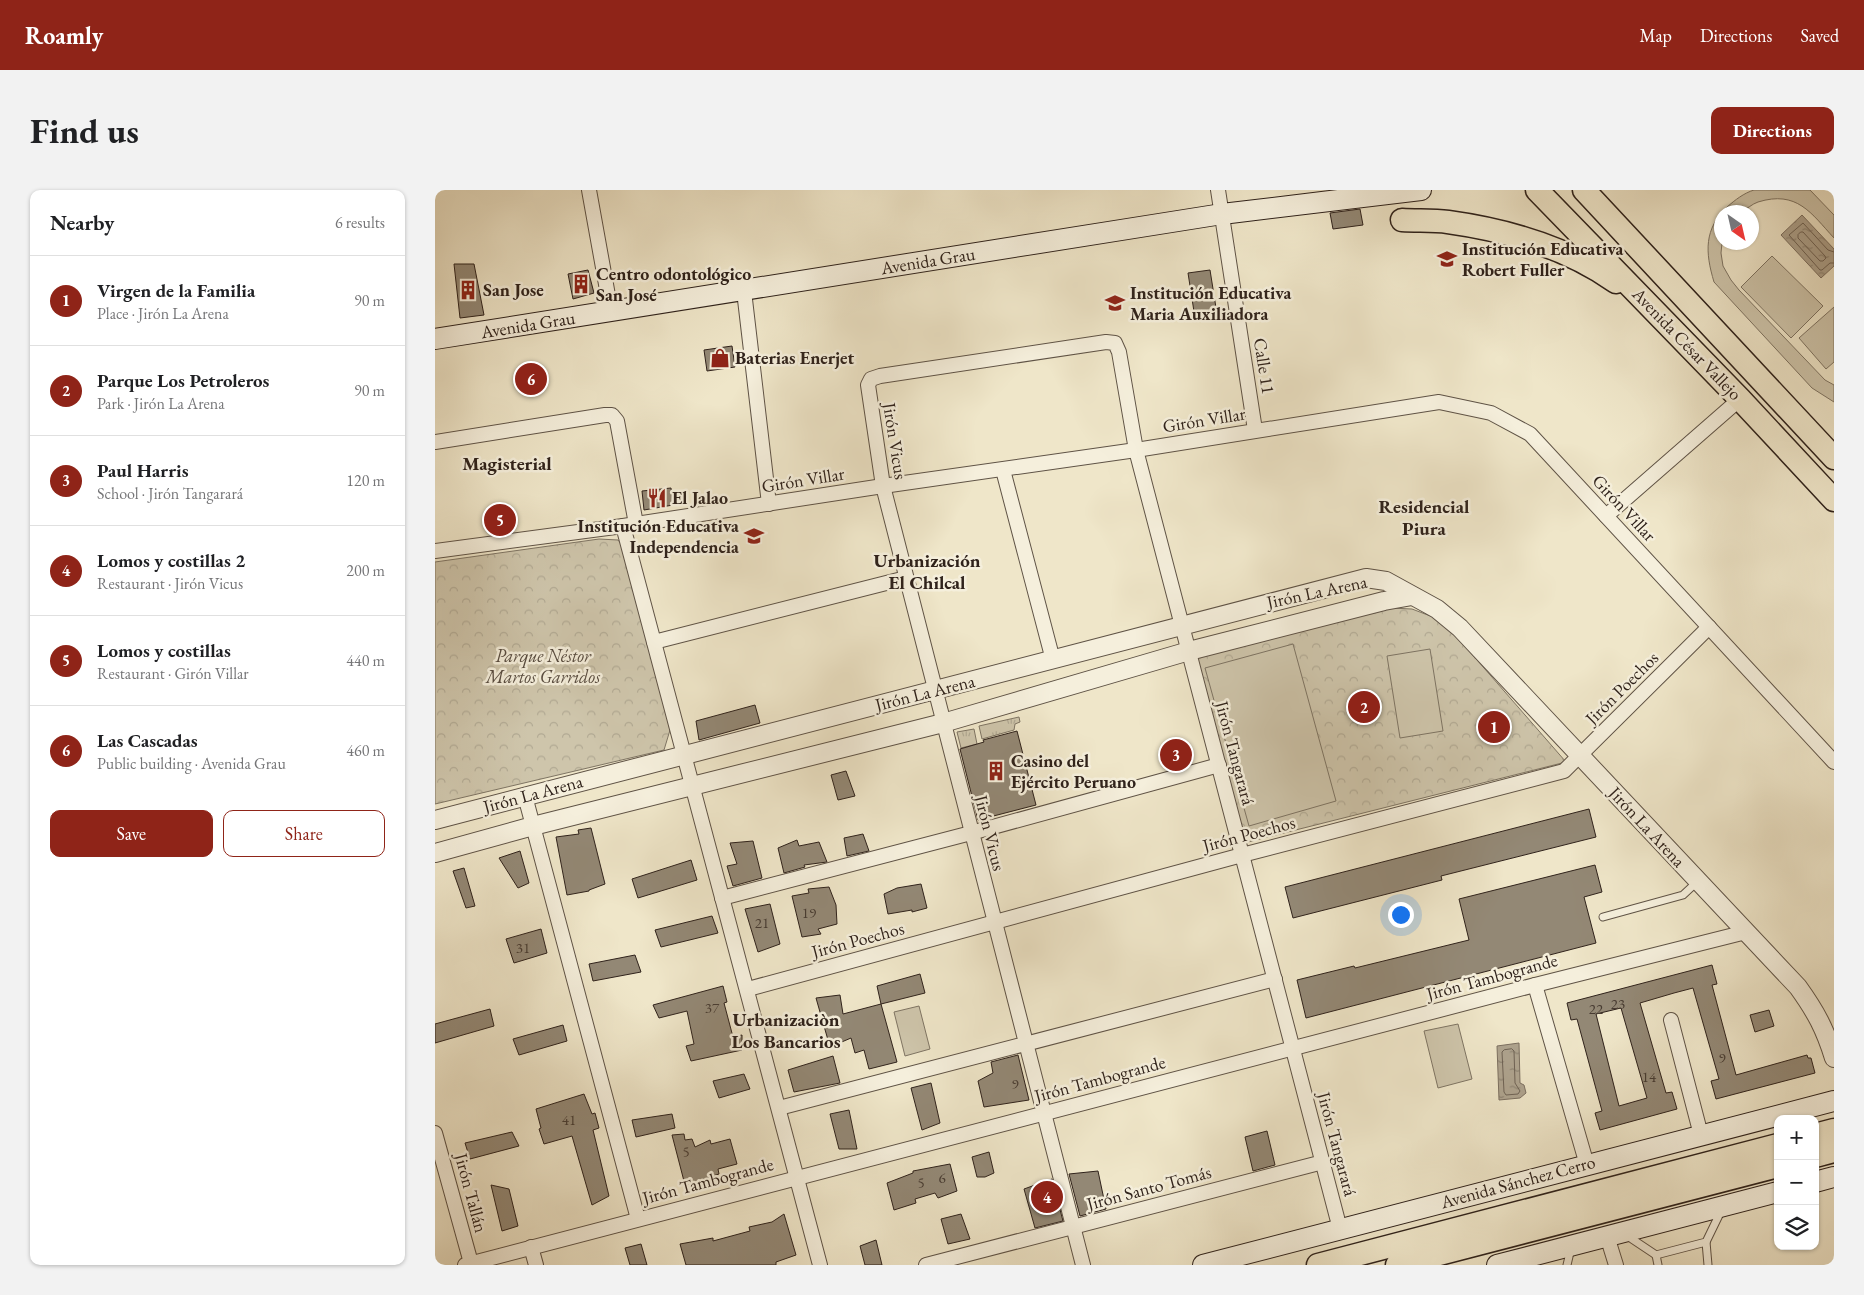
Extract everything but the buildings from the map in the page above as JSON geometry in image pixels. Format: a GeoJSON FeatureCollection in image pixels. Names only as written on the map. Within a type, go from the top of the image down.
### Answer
{"type":"FeatureCollection","features":[{"type":"Feature","properties":{"kind":"main road","name":"Avenida Grau"},"geometry":{"type":"LineString","coordinates":[[435,339],[1222,214],[1420,190]]}},
{"type":"Feature","properties":{"kind":"main road","name":"Avenida César Vallejo"},"geometry":{"type":"LineString","coordinates":[[1537,190],[1740,398],[1834,500]]}},
{"type":"Feature","properties":{"kind":"main road","name":"Avenida César Vallejo"},"geometry":{"type":"LineString","coordinates":[[1584,190],[1831,449]]}},
{"type":"Feature","properties":{"kind":"main road"},"geometry":{"type":"LineString","coordinates":[[1402,220],[1455,223],[1490,229],[1533,241],[1574,258],[1613,280],[1649,306]]}},
{"type":"Feature","properties":{"kind":"main road","name":"Avenida Sánchez Cerro"},"geometry":{"type":"LineString","coordinates":[[1203,1265],[1834,1101]]}},
{"type":"Feature","properties":{"kind":"main road"},"geometry":{"type":"LineString","coordinates":[[1819,1134],[1834,1130]]}},
{"type":"Feature","properties":{"kind":"main road","name":"Avenida Sánchez Cerro"},"geometry":{"type":"LineString","coordinates":[[1318,1265],[1774,1146]]}},
{"type":"Feature","properties":{"kind":"main road"},"geometry":{"type":"LineString","coordinates":[[1819,1155],[1834,1151]]}},
{"type":"Feature","properties":{"kind":"main road"},"geometry":{"type":"LineString","coordinates":[[1397,1265],[1774,1167]]}},
{"type":"Feature","properties":{"kind":"main road"},"geometry":{"type":"LineString","coordinates":[[1819,1181],[1834,1177]]}},
{"type":"Feature","properties":{"kind":"main road"},"geometry":{"type":"LineString","coordinates":[[1498,1265],[1569,1255],[1615,1234],[1774,1193]]}},
{"type":"Feature","properties":{"kind":"street"},"geometry":{"type":"LineString","coordinates":[[589,190],[611,312]]}},
{"type":"Feature","properties":{"kind":"street","name":"Calle 11"},"geometry":{"type":"LineString","coordinates":[[1218,190],[1255,430]]}},
{"type":"Feature","properties":{"kind":"street"},"geometry":{"type":"LineString","coordinates":[[744,290],[769,504]]}},
{"type":"Feature","properties":{"kind":"street","name":"Jirón Vicus"},"geometry":{"type":"LineString","coordinates":[[1083,1265],[993,922],[883,486],[868,385],[871,379],[880,376],[1106,342],[1115,343]]}},
{"type":"Feature","properties":{"kind":"street","name":"Jirón Tangarará"},"geometry":{"type":"LineString","coordinates":[[1115,343],[1119,352],[1136,450],[1340,1229]]}},
{"type":"Feature","properties":{"kind":"street"},"geometry":{"type":"LineString","coordinates":[[1606,516],[1740,398]]}},
{"type":"Feature","properties":{"kind":"street","name":"Girón Villar"},"geometry":{"type":"LineString","coordinates":[[435,551],[630,525],[883,486],[1003,470],[1439,402],[1491,413],[1530,434],[1834,762]]}},
{"type":"Feature","properties":{"kind":"street"},"geometry":{"type":"LineString","coordinates":[[435,442],[605,415],[613,416],[617,421],[630,525],[654,642],[821,1265]]}},
{"type":"Feature","properties":{"kind":"street"},"geometry":{"type":"LineString","coordinates":[[1003,470],[1053,660]]}},
{"type":"Feature","properties":{"kind":"street"},"geometry":{"type":"LineString","coordinates":[[654,642],[906,578]]}},
{"type":"Feature","properties":{"kind":"street","name":"Jirón La Arena"},"geometry":{"type":"LineString","coordinates":[[435,820],[1366,578],[1386,582],[1437,609],[1460,628],[1798,987],[1814,1009],[1834,1058]]}},
{"type":"Feature","properties":{"kind":"street","name":"Jirón La Arena"},"geometry":{"type":"LineString","coordinates":[[435,853],[533,826],[943,723],[1189,651],[1359,607],[1412,596]]}},
{"type":"Feature","properties":{"kind":"street","name":"Jirón Poechos"},"geometry":{"type":"LineString","coordinates":[[748,989],[1242,855],[1564,771],[1709,627]]}},
{"type":"Feature","properties":{"kind":"street"},"geometry":{"type":"LineString","coordinates":[[722,898],[971,833],[1219,765]]}},
{"type":"Feature","properties":{"kind":"street"},"geometry":{"type":"LineString","coordinates":[[525,796],[639,1219]]}},
{"type":"Feature","properties":{"kind":"street","name":"Jirón Tambogrande"},"geometry":{"type":"LineString","coordinates":[[468,1264],[1535,984],[1746,932]]}},
{"type":"Feature","properties":{"kind":"street"},"geometry":{"type":"LineString","coordinates":[[779,1108],[1275,979]]}},
{"type":"Feature","properties":{"kind":"street"},"geometry":{"type":"LineString","coordinates":[[1535,984],[1587,1164]]}},
{"type":"Feature","properties":{"kind":"street"},"geometry":{"type":"LineString","coordinates":[[1671,1020],[1701,1135]]}},
{"type":"Feature","properties":{"kind":"street","name":"Jirón Tallán"},"geometry":{"type":"LineString","coordinates":[[435,1133],[468,1264]]}},
{"type":"Feature","properties":{"kind":"street","name":"Jirón Santo Tomás"},"geometry":{"type":"LineString","coordinates":[[926,1265],[1323,1162]]}},
{"type":"Feature","properties":{"kind":"street"},"geometry":{"type":"LineString","coordinates":[[1615,1234],[1616,1265]]}},
{"type":"Feature","properties":{"kind":"street"},"geometry":{"type":"LineString","coordinates":[[531,1247],[536,1265]]}},
{"type":"Feature","properties":{"kind":"lane"},"geometry":{"type":"LineString","coordinates":[[1603,917],[1683,895],[1698,881]]}},
{"type":"Feature","properties":{"kind":"lane"},"geometry":{"type":"LineString","coordinates":[[1708,1265],[1707,1242],[1724,1206]]}},
{"type":"Feature","properties":{"kind":"lane"},"geometry":{"type":"LineString","coordinates":[[1615,1234],[1656,1255],[1707,1242]]}},
{"type":"Feature","properties":{"kind":"lane"},"geometry":{"type":"LineString","coordinates":[[1656,1255],[1659,1265]]}},
{"type":"Feature","properties":{"kind":"green space"},"geometry":{"type":"Polygon","coordinates":[[[1754,190],[1810,190],[1834,215],[1834,238],[1810,212],[1793,202],[1783,199],[1772,199],[1754,204],[1730,205],[1754,190]]]}},
{"type":"Feature","properties":{"kind":"green space"},"geometry":{"type":"Polygon","coordinates":[[[1714,224],[1714,250],[1721,250],[1723,266],[1731,280],[1825,380],[1834,385],[1834,402],[1812,388],[1714,282],[1708,251],[1710,232],[1714,224]]]}},
{"type":"Feature","properties":{"kind":"green space"},"geometry":{"type":"Polygon","coordinates":[[[1772,256],[1823,306],[1791,338],[1741,287],[1772,256]]]}},
{"type":"Feature","properties":{"kind":"green space"},"geometry":{"type":"Polygon","coordinates":[[[1834,307],[1834,362],[1826,369],[1799,338],[1834,307]]]}},
{"type":"Feature","properties":{"kind":"green space","name":"Parque Néstor Martos Garridos"},"geometry":{"type":"Polygon","coordinates":[[[599,539],[618,540],[626,550],[670,730],[664,750],[435,804],[435,562],[599,539]]]}},
{"type":"Feature","properties":{"kind":"green space"},"geometry":{"type":"Polygon","coordinates":[[[1369,607],[1412,609],[1433,617],[1450,629],[1566,762],[1244,843],[1196,653],[1369,607]]]}},
{"type":"Feature","properties":{"kind":"green space"},"geometry":{"type":"Polygon","coordinates":[[[1293,644],[1336,801],[1249,826],[1205,668],[1293,644]]]}},
{"type":"Feature","properties":{"kind":"green space"},"geometry":{"type":"Polygon","coordinates":[[[1430,649],[1443,731],[1400,738],[1387,656],[1430,649]]]}},
{"type":"Feature","properties":{"kind":"green space"},"geometry":{"type":"Polygon","coordinates":[[[1019,717],[1020,722],[1015,724],[1014,730],[982,739],[979,726],[1019,717]]]}},
{"type":"Feature","properties":{"kind":"green space"},"geometry":{"type":"Polygon","coordinates":[[[974,729],[977,744],[961,748],[957,732],[974,729]]]}},
{"type":"Feature","properties":{"kind":"green space"},"geometry":{"type":"Polygon","coordinates":[[[919,1006],[930,1049],[905,1056],[894,1012],[919,1006]]]}},
{"type":"Feature","properties":{"kind":"green space"},"geometry":{"type":"Polygon","coordinates":[[[1458,1024],[1472,1079],[1438,1088],[1424,1031],[1458,1024]]]}},
{"type":"Feature","properties":{"kind":"water"},"geometry":{"type":"Polygon","coordinates":[[[1802,215],[1834,249],[1834,266],[1821,278],[1781,235],[1802,215]]]}},
{"type":"Feature","properties":{"kind":"water"},"geometry":{"type":"Polygon","coordinates":[[[1519,1043],[1520,1083],[1524,1085],[1526,1093],[1520,1098],[1499,1100],[1497,1046],[1519,1043]]]}},
{"type":"Feature","properties":{"kind":"place","name":"Institución Educativa Robert Fuller"},"geometry":{"type":"Point","coordinates":[1447,259]}},
{"type":"Feature","properties":{"kind":"place","name":"Centro odontológico San José"},"geometry":{"type":"Point","coordinates":[581,284]}},
{"type":"Feature","properties":{"kind":"place","name":"San Jose"},"geometry":{"type":"Point","coordinates":[468,290]}},
{"type":"Feature","properties":{"kind":"place","name":"Institución Educativa Maria Auxiliadora"},"geometry":{"type":"Point","coordinates":[1115,303]}},
{"type":"Feature","properties":{"kind":"place","name":"Baterias Enerjet"},"geometry":{"type":"Point","coordinates":[720,358]}},
{"type":"Feature","properties":{"kind":"place","name":"Las Cascadas"},"geometry":{"type":"Point","coordinates":[531,379]}},
{"type":"Feature","properties":{"kind":"place","name":"El Jalao"},"geometry":{"type":"Point","coordinates":[657,498]}},
{"type":"Feature","properties":{"kind":"place","name":"Lomos y costillas"},"geometry":{"type":"Point","coordinates":[500,520]}},
{"type":"Feature","properties":{"kind":"place","name":"Institución Educativa Independencia"},"geometry":{"type":"Point","coordinates":[754,536]}},
{"type":"Feature","properties":{"kind":"place","name":"Parque Los Petroleros"},"geometry":{"type":"Point","coordinates":[1364,707]}},
{"type":"Feature","properties":{"kind":"place","name":"Virgen de la Familia"},"geometry":{"type":"Point","coordinates":[1494,727]}},
{"type":"Feature","properties":{"kind":"place","name":"Paul Harris"},"geometry":{"type":"Point","coordinates":[1176,755]}},
{"type":"Feature","properties":{"kind":"place","name":"Casino del Ejército Peruano"},"geometry":{"type":"Point","coordinates":[996,771]}},
{"type":"Feature","properties":{"kind":"place","name":"Lomos y costillas 2"},"geometry":{"type":"Point","coordinates":[1047,1197]}},
{"type":"Feature","properties":{"kind":"district","name":"Magisterial"},"geometry":{"type":"Point","coordinates":[507,463]}},
{"type":"Feature","properties":{"kind":"district","name":"Residencial Piura"},"geometry":{"type":"Point","coordinates":[1424,517]}},
{"type":"Feature","properties":{"kind":"district","name":"Urbanización El Chilcal"},"geometry":{"type":"Point","coordinates":[927,571]}},
{"type":"Feature","properties":{"kind":"district","name":"Urbanizaciòn Los Bancarios"},"geometry":{"type":"Point","coordinates":[786,1030]}}]}
